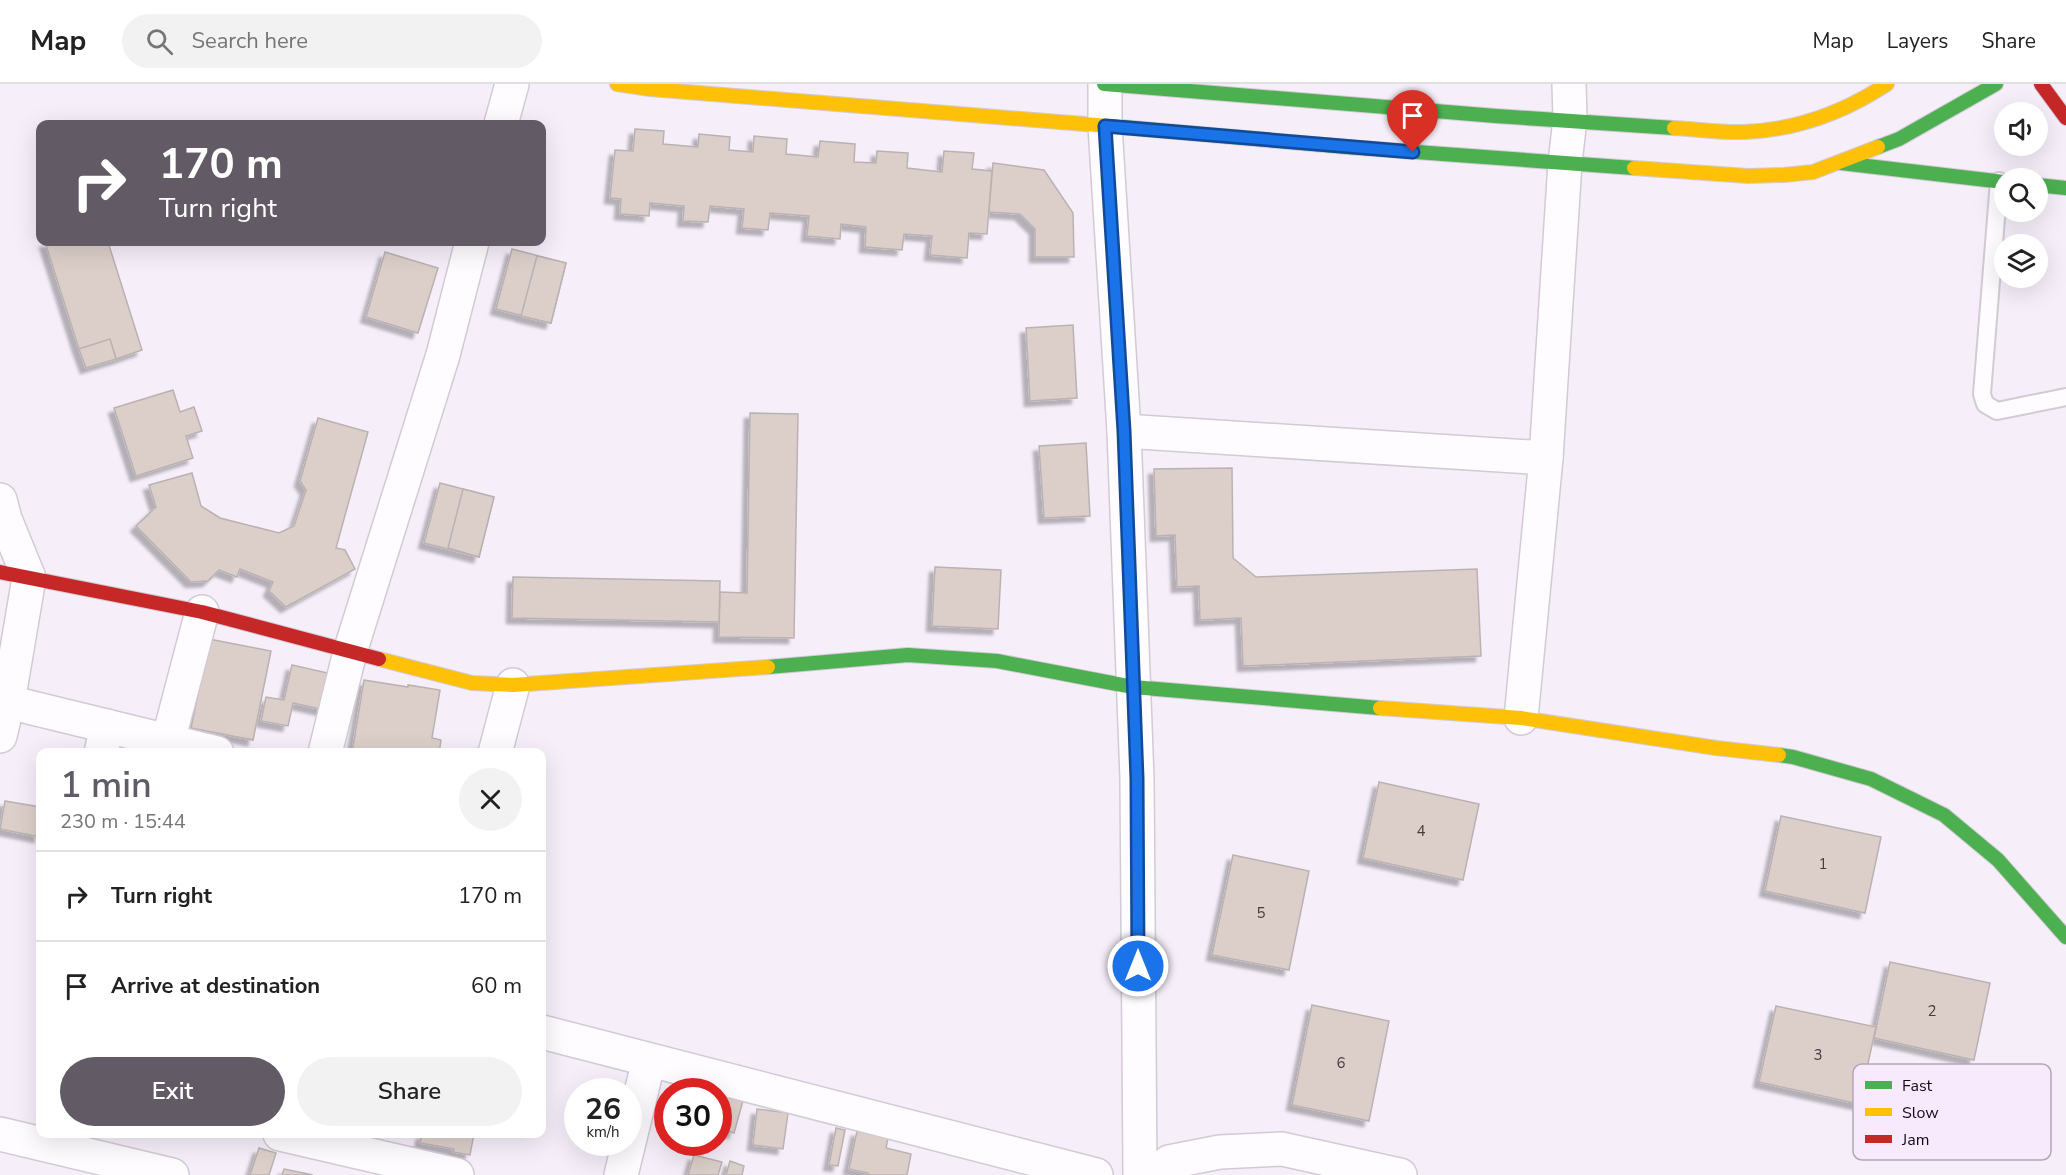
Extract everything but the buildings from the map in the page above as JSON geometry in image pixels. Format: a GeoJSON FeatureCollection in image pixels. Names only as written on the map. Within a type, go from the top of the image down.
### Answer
{"type":"FeatureCollection","features":[{"type":"Feature","properties":{"kind":"street"},"geometry":{"type":"LineString","coordinates":[[502,120],[512,84]]}},
{"type":"Feature","properties":{"kind":"street"},"geometry":{"type":"LineString","coordinates":[[617,84],[650,89],[1347,147],[1748,176],[1813,171],[1839,163],[1899,139],[1996,84]]}},
{"type":"Feature","properties":{"kind":"street"},"geometry":{"type":"LineString","coordinates":[[1140,1175],[1137,779],[1124,431],[1105,126],[1105,84],[1496,116],[1570,119],[1740,132],[1797,127],[1824,119],[1851,107],[1887,84]]}},
{"type":"Feature","properties":{"kind":"street"},"geometry":{"type":"LineString","coordinates":[[1521,718],[1546,458],[1565,163],[1570,119],[1569,84]]}},
{"type":"Feature","properties":{"kind":"street"},"geometry":{"type":"LineString","coordinates":[[2041,84],[2066,118]]}},
{"type":"Feature","properties":{"kind":"street"},"geometry":{"type":"LineString","coordinates":[[1839,163],[1994,181]]}},
{"type":"Feature","properties":{"kind":"street"},"geometry":{"type":"LineString","coordinates":[[2048,186],[2066,188]]}},
{"type":"Feature","properties":{"kind":"street"},"geometry":{"type":"LineString","coordinates":[[326,748],[350,652],[443,355],[471,246]]}},
{"type":"Feature","properties":{"kind":"street"},"geometry":{"type":"LineString","coordinates":[[1124,431],[1546,458]]}},
{"type":"Feature","properties":{"kind":"street"},"geometry":{"type":"LineString","coordinates":[[0,500],[15,575],[8,702],[0,736]]}},
{"type":"Feature","properties":{"kind":"street"},"geometry":{"type":"LineString","coordinates":[[15,575],[202,612],[472,683],[513,685],[675,675],[908,655],[997,661],[1133,687],[1521,718],[1793,757],[1871,779],[1944,815],[1998,860],[2066,937]]}},
{"type":"Feature","properties":{"kind":"street"},"geometry":{"type":"LineString","coordinates":[[168,741],[202,612]]}},
{"type":"Feature","properties":{"kind":"street"},"geometry":{"type":"LineString","coordinates":[[496,748],[513,685]]}},
{"type":"Feature","properties":{"kind":"street"},"geometry":{"type":"LineString","coordinates":[[8,702],[104,740],[168,741],[197,748]]}},
{"type":"Feature","properties":{"kind":"street"},"geometry":{"type":"LineString","coordinates":[[546,1033],[1030,1167],[1096,1175]]}},
{"type":"Feature","properties":{"kind":"street"},"geometry":{"type":"LineString","coordinates":[[621,1175],[649,1060]]}},
{"type":"Feature","properties":{"kind":"street"},"geometry":{"type":"LineString","coordinates":[[0,1134],[68,1142],[172,1175]]}},
{"type":"Feature","properties":{"kind":"street"},"geometry":{"type":"LineString","coordinates":[[297,1138],[458,1175]]}},
{"type":"Feature","properties":{"kind":"street"},"geometry":{"type":"LineString","coordinates":[[1154,1175],[1169,1162],[1220,1152],[1282,1149],[1400,1175]]}},
{"type":"Feature","properties":{"kind":"lane"},"geometry":{"type":"LineString","coordinates":[[1997,222],[1982,394],[1985,404],[1997,411],[2066,397]]}},
{"type":"Feature","properties":{"kind":"traffic: fast"},"geometry":{"type":"LineString","coordinates":[[1104,84],[1674,128]]}},
{"type":"Feature","properties":{"kind":"traffic: fast"},"geometry":{"type":"LineString","coordinates":[[1878,147],[1899,139],[1996,84]]}},
{"type":"Feature","properties":{"kind":"traffic: fast"},"geometry":{"type":"LineString","coordinates":[[1109,126],[1347,147],[1634,168]]}},
{"type":"Feature","properties":{"kind":"traffic: fast"},"geometry":{"type":"LineString","coordinates":[[1841,163],[1994,181]]}},
{"type":"Feature","properties":{"kind":"traffic: fast"},"geometry":{"type":"LineString","coordinates":[[2048,186],[2066,188]]}},
{"type":"Feature","properties":{"kind":"traffic: fast"},"geometry":{"type":"LineString","coordinates":[[768,667],[908,655],[997,661],[1133,687],[1380,708]]}},
{"type":"Feature","properties":{"kind":"traffic: fast"},"geometry":{"type":"LineString","coordinates":[[1779,755],[1871,779],[1944,815],[1998,860],[2066,937]]}},
{"type":"Feature","properties":{"kind":"traffic: slow"},"geometry":{"type":"LineString","coordinates":[[617,84],[650,89],[1109,126]]}},
{"type":"Feature","properties":{"kind":"traffic: slow"},"geometry":{"type":"LineString","coordinates":[[1674,128],[1735,132],[1783,128],[1836,111],[1887,84]]}},
{"type":"Feature","properties":{"kind":"traffic: slow"},"geometry":{"type":"LineString","coordinates":[[1634,168],[1748,176],[1784,175],[1813,172],[1878,147]]}},
{"type":"Feature","properties":{"kind":"traffic: slow"},"geometry":{"type":"LineString","coordinates":[[379,659],[472,683],[513,685],[768,667]]}},
{"type":"Feature","properties":{"kind":"traffic: slow"},"geometry":{"type":"LineString","coordinates":[[1380,708],[1521,718],[1716,748],[1779,755]]}},
{"type":"Feature","properties":{"kind":"traffic: jam"},"geometry":{"type":"LineString","coordinates":[[2041,84],[2066,118]]}},
{"type":"Feature","properties":{"kind":"traffic: jam"},"geometry":{"type":"LineString","coordinates":[[0,572],[202,612],[379,659]]}},
{"type":"Feature","properties":{"kind":"route"},"geometry":{"type":"LineString","coordinates":[[1138,966],[1137,779],[1124,431],[1105,126],[1413,152]]}}]}
